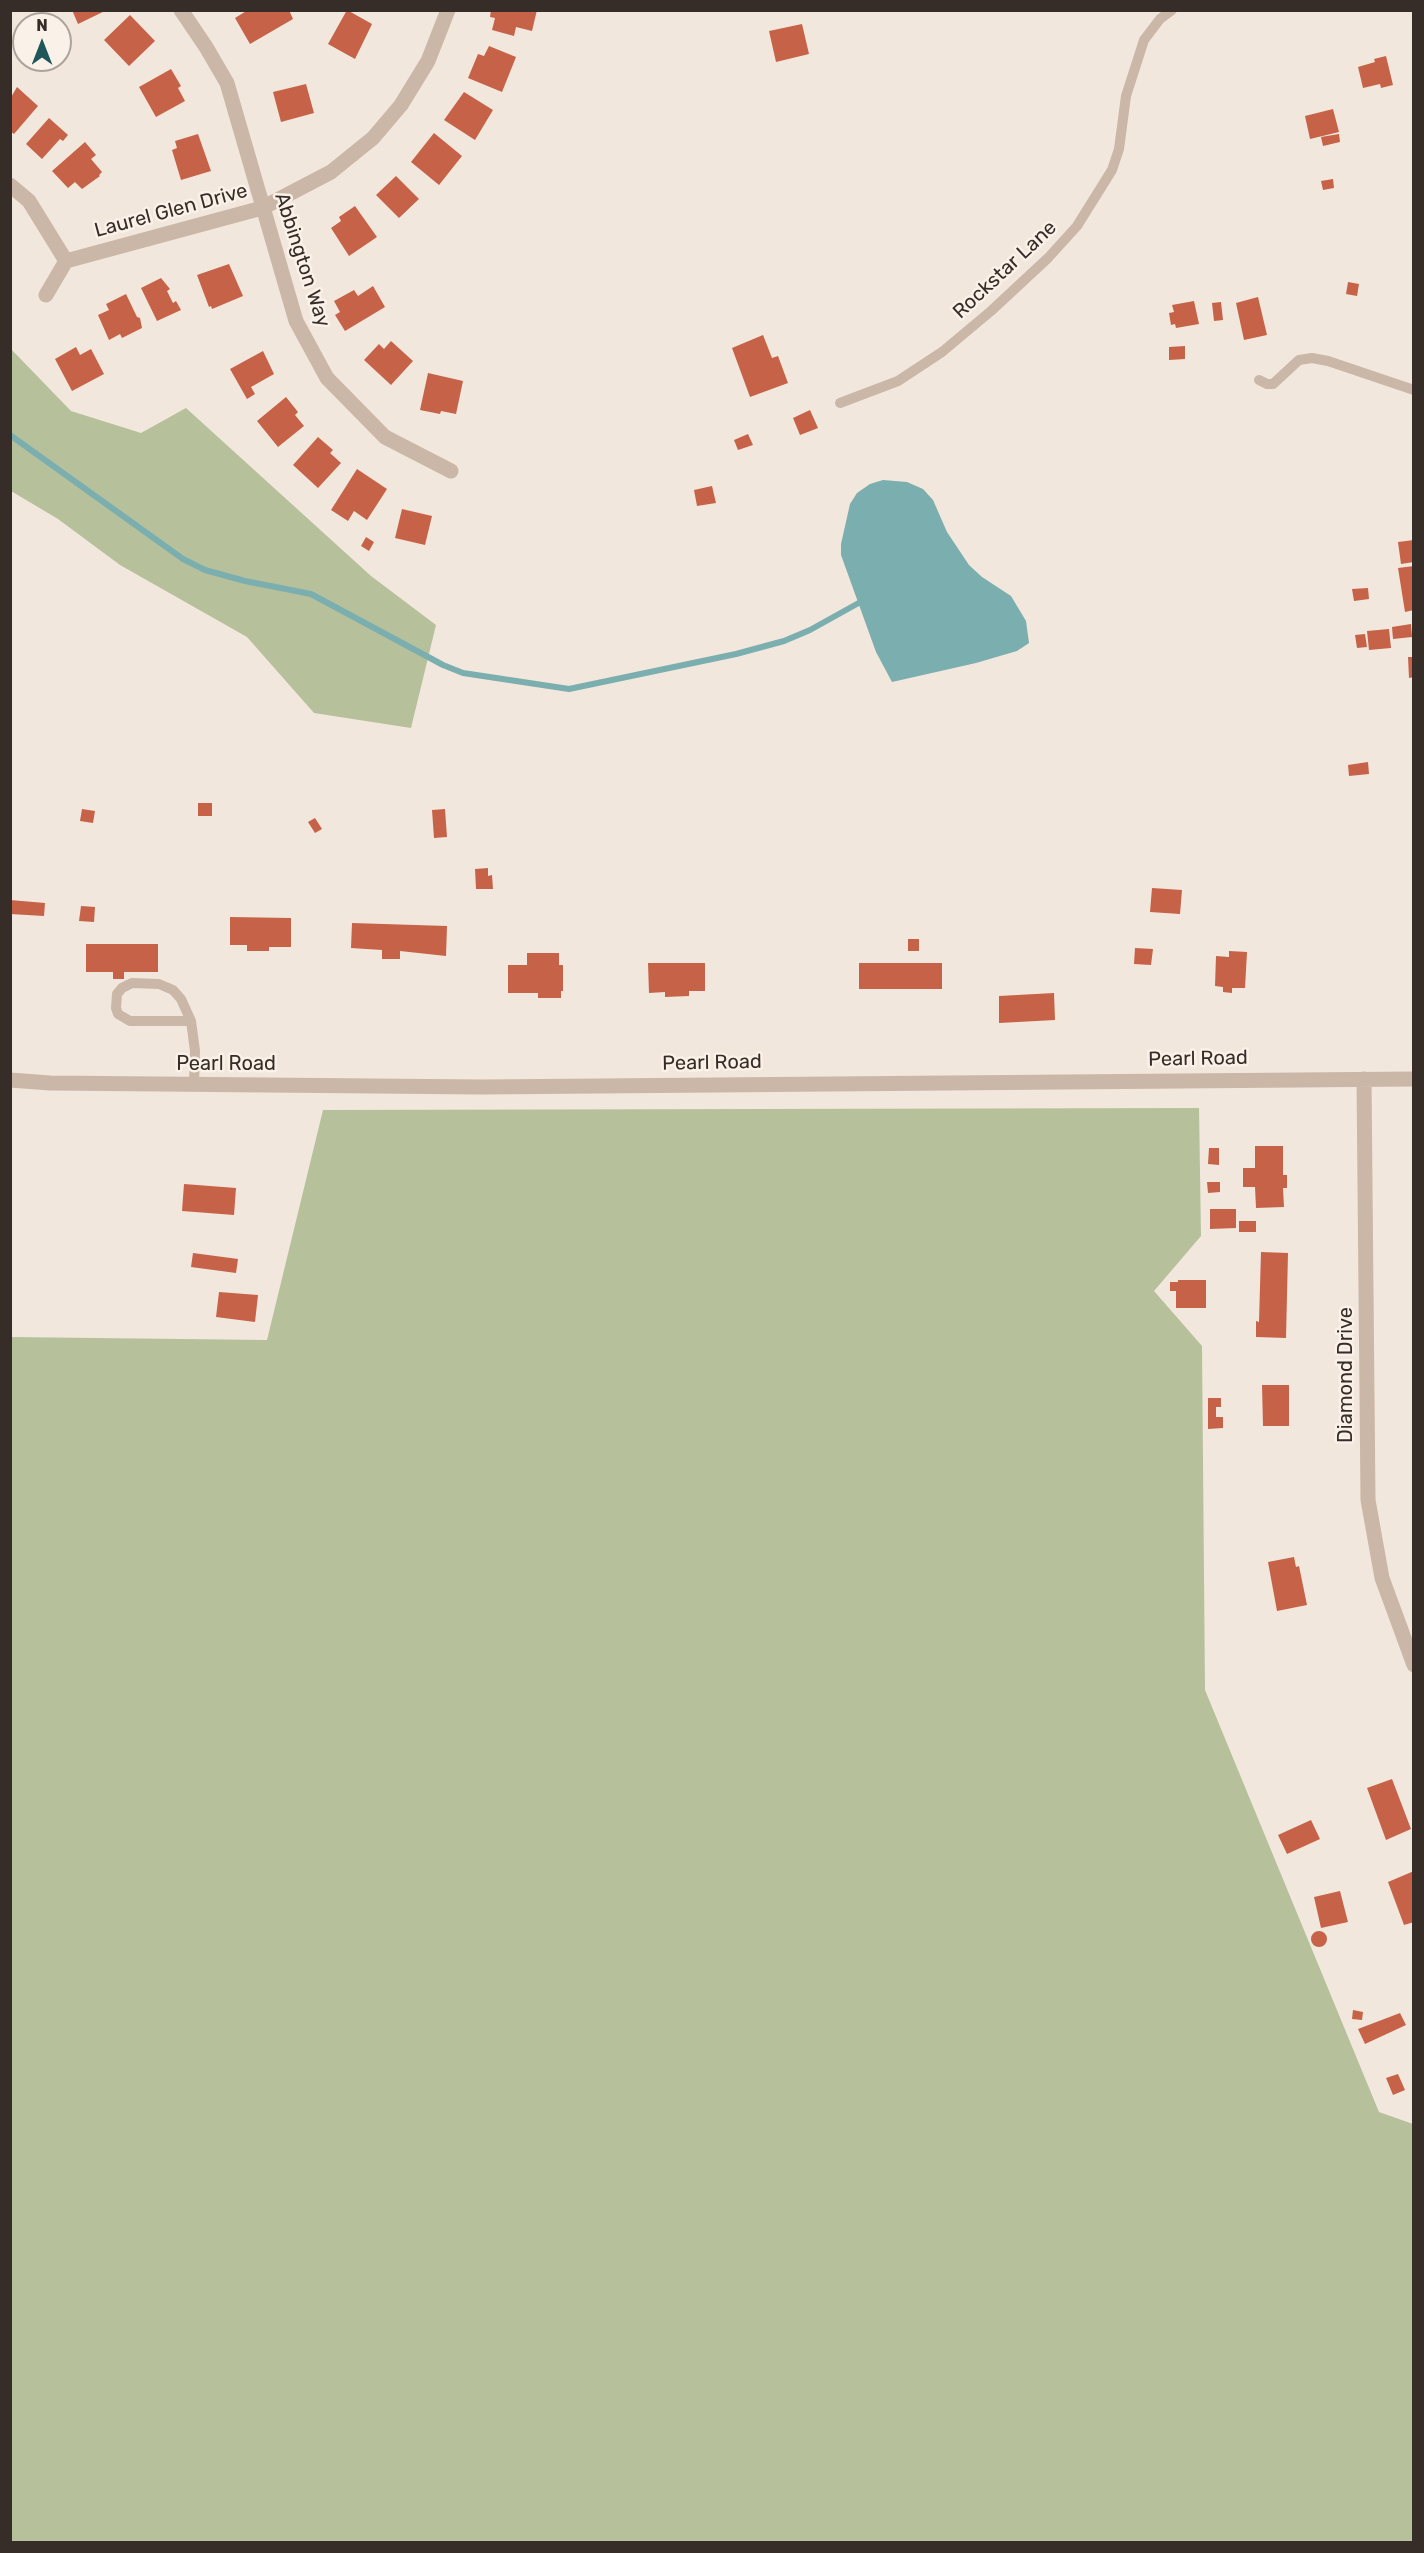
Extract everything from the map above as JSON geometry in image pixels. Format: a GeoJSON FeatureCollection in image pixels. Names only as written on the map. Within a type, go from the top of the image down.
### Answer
{"type":"FeatureCollection","features":[{"type":"Feature","properties":{"kind":"street","name":"Abbington Way"},"geometry":{"type":"LineString","coordinates":[[181,10],[206,47],[226,83],[296,321],[327,378],[385,436],[451,471]]}},
{"type":"Feature","properties":{"kind":"street","name":"Laurel Glen Drive"},"geometry":{"type":"LineString","coordinates":[[66,261],[262,208],[331,172],[373,138],[401,105],[428,61],[448,10]]}},
{"type":"Feature","properties":{"kind":"street"},"geometry":{"type":"LineString","coordinates":[[10,185],[28,201],[66,261],[46,295]]}},
{"type":"Feature","properties":{"kind":"street","name":"Diamond Drive"},"geometry":{"type":"LineString","coordinates":[[1364,1078],[1368,1500],[1382,1578],[1413,1665]]}},
{"type":"Feature","properties":{"kind":"street","name":"Pearl Road"},"geometry":{"type":"LineString","coordinates":[[10,1080],[50,1083],[482,1087],[1413,1079]]}},
{"type":"Feature","properties":{"kind":"lane","name":"Rockstar Lane"},"geometry":{"type":"LineString","coordinates":[[840,403],[898,381],[942,352],[1032,273],[1077,226],[1112,170],[1119,149],[1126,96],[1144,40],[1160,19],[1172,10]]}},
{"type":"Feature","properties":{"kind":"lane"},"geometry":{"type":"LineString","coordinates":[[1259,380],[1266,384],[1273,384],[1299,360],[1312,358],[1328,361],[1413,390]]}},
{"type":"Feature","properties":{"kind":"lane"},"geometry":{"type":"LineString","coordinates":[[191,1021],[130,1021],[118,1014],[117,994],[122,988],[132,983],[159,984],[173,990],[181,999],[191,1021],[195,1051],[194,1084]]}},
{"type":"Feature","properties":{"kind":"green space"},"geometry":{"type":"Polygon","coordinates":[[[11,349],[71,411],[141,433],[186,408],[371,576],[436,625],[411,728],[314,713],[247,637],[120,565],[58,519],[11,491],[11,349]]]}},
{"type":"Feature","properties":{"kind":"green space"},"geometry":{"type":"Polygon","coordinates":[[[1199,1108],[1201,1236],[1154,1291],[1202,1346],[1205,1690],[1379,2112],[1413,2124],[1413,2542],[11,2542],[11,1337],[267,1340],[323,1110],[1199,1108]]]}},
{"type":"Feature","properties":{"kind":"water"},"geometry":{"type":"Polygon","coordinates":[[[883,480],[907,482],[923,489],[933,500],[947,532],[969,565],[982,577],[1011,596],[1026,621],[1029,643],[1017,651],[976,663],[892,682],[876,652],[841,555],[841,544],[850,504],[857,493],[870,484],[883,480]]]}},
{"type":"Feature","properties":{"kind":"building"},"geometry":{"type":"Polygon","coordinates":[[[72,10],[107,10],[78,24],[72,10]]]}},
{"type":"Feature","properties":{"kind":"building"},"geometry":{"type":"Polygon","coordinates":[[[248,10],[289,10],[293,19],[250,44],[235,18],[248,10]]]}},
{"type":"Feature","properties":{"kind":"building"},"geometry":{"type":"Polygon","coordinates":[[[347,10],[372,24],[355,59],[328,44],[347,10]]]}},
{"type":"Feature","properties":{"kind":"building"},"geometry":{"type":"Polygon","coordinates":[[[491,10],[537,10],[532,31],[516,27],[514,36],[492,30],[495,18],[490,17],[491,10]]]}},
{"type":"Feature","properties":{"kind":"building"},"geometry":{"type":"Polygon","coordinates":[[[130,15],[155,41],[129,66],[104,40],[130,15]]]}},
{"type":"Feature","properties":{"kind":"building"},"geometry":{"type":"Polygon","coordinates":[[[802,24],[809,54],[776,62],[769,31],[802,24]]]}},
{"type":"Feature","properties":{"kind":"building"},"geometry":{"type":"Polygon","coordinates":[[[489,46],[516,57],[502,92],[468,78],[478,54],[484,56],[489,46]]]}},
{"type":"Feature","properties":{"kind":"building"},"geometry":{"type":"Polygon","coordinates":[[[1386,56],[1393,85],[1381,88],[1380,84],[1363,88],[1358,67],[1386,56]]]}},
{"type":"Feature","properties":{"kind":"building"},"geometry":{"type":"Polygon","coordinates":[[[171,69],[181,86],[178,88],[185,101],[156,117],[139,87],[171,69]]]}},
{"type":"Feature","properties":{"kind":"building"},"geometry":{"type":"Polygon","coordinates":[[[306,84],[314,113],[281,122],[273,92],[306,84]]]}},
{"type":"Feature","properties":{"kind":"building"},"geometry":{"type":"Polygon","coordinates":[[[17,87],[38,106],[14,134],[10,131],[10,99],[17,87]]]}},
{"type":"Feature","properties":{"kind":"building"},"geometry":{"type":"Polygon","coordinates":[[[464,92],[493,110],[475,140],[444,120],[464,92]]]}},
{"type":"Feature","properties":{"kind":"building"},"geometry":{"type":"Polygon","coordinates":[[[1333,109],[1339,132],[1310,139],[1305,116],[1333,109]]]}},
{"type":"Feature","properties":{"kind":"building"},"geometry":{"type":"Polygon","coordinates":[[[49,118],[68,135],[63,141],[60,139],[42,159],[26,144],[49,118]]]}},
{"type":"Feature","properties":{"kind":"building"},"geometry":{"type":"Polygon","coordinates":[[[434,133],[462,156],[439,185],[411,162],[434,133]]]}},
{"type":"Feature","properties":{"kind":"building"},"geometry":{"type":"Polygon","coordinates":[[[198,134],[211,171],[181,180],[172,150],[177,148],[175,141],[198,134]]]}},
{"type":"Feature","properties":{"kind":"building"},"geometry":{"type":"Polygon","coordinates":[[[1339,134],[1340,142],[1323,146],[1321,137],[1339,134]]]}},
{"type":"Feature","properties":{"kind":"building"},"geometry":{"type":"Polygon","coordinates":[[[85,142],[96,155],[91,159],[102,172],[82,189],[75,182],[68,188],[52,171],[85,142]]]}},
{"type":"Feature","properties":{"kind":"building"},"geometry":{"type":"Polygon","coordinates":[[[396,176],[419,199],[399,218],[376,195],[396,176]]]}},
{"type":"Feature","properties":{"kind":"building"},"geometry":{"type":"Polygon","coordinates":[[[1333,179],[1334,188],[1323,190],[1321,181],[1333,179]]]}},
{"type":"Feature","properties":{"kind":"building"},"geometry":{"type":"Polygon","coordinates":[[[355,206],[377,237],[349,256],[331,228],[341,221],[339,217],[355,206]]]}},
{"type":"Feature","properties":{"kind":"building"},"geometry":{"type":"Polygon","coordinates":[[[229,264],[243,296],[212,309],[211,306],[209,307],[197,275],[229,264]]]}},
{"type":"Feature","properties":{"kind":"building"},"geometry":{"type":"Polygon","coordinates":[[[161,278],[170,289],[167,291],[173,303],[176,301],[181,310],[157,321],[141,288],[161,278]]]}},
{"type":"Feature","properties":{"kind":"building"},"geometry":{"type":"Polygon","coordinates":[[[1348,282],[1359,284],[1357,296],[1346,294],[1348,282]]]}},
{"type":"Feature","properties":{"kind":"building"},"geometry":{"type":"Polygon","coordinates":[[[373,286],[385,307],[345,331],[335,315],[340,312],[334,301],[354,290],[358,296],[373,286]]]}},
{"type":"Feature","properties":{"kind":"building"},"geometry":{"type":"Polygon","coordinates":[[[126,294],[137,317],[140,318],[142,328],[122,338],[120,334],[109,340],[98,315],[109,310],[106,304],[126,294]]]}},
{"type":"Feature","properties":{"kind":"building"},"geometry":{"type":"Polygon","coordinates":[[[1258,297],[1267,335],[1244,340],[1236,303],[1258,297]]]}},
{"type":"Feature","properties":{"kind":"building"},"geometry":{"type":"Polygon","coordinates":[[[1194,301],[1199,324],[1176,328],[1175,324],[1171,325],[1169,313],[1174,312],[1172,305],[1194,301]]]}},
{"type":"Feature","properties":{"kind":"building"},"geometry":{"type":"Polygon","coordinates":[[[1221,302],[1223,320],[1214,321],[1212,303],[1221,302]]]}},
{"type":"Feature","properties":{"kind":"building"},"geometry":{"type":"Polygon","coordinates":[[[763,335],[772,358],[778,356],[788,383],[750,397],[732,348],[763,335]]]}},
{"type":"Feature","properties":{"kind":"building"},"geometry":{"type":"Polygon","coordinates":[[[391,341],[413,361],[391,385],[364,360],[379,344],[384,349],[391,341]]]}},
{"type":"Feature","properties":{"kind":"building"},"geometry":{"type":"Polygon","coordinates":[[[1185,346],[1185,359],[1169,360],[1169,347],[1185,346]]]}},
{"type":"Feature","properties":{"kind":"building"},"geometry":{"type":"Polygon","coordinates":[[[76,347],[80,355],[91,349],[104,374],[72,391],[55,359],[76,347]]]}},
{"type":"Feature","properties":{"kind":"building"},"geometry":{"type":"Polygon","coordinates":[[[263,351],[274,374],[251,387],[255,394],[247,399],[230,369],[263,351]]]}},
{"type":"Feature","properties":{"kind":"building"},"geometry":{"type":"Polygon","coordinates":[[[428,373],[463,381],[456,414],[420,410],[428,373]]]}},
{"type":"Feature","properties":{"kind":"building"},"geometry":{"type":"Polygon","coordinates":[[[286,397],[298,412],[295,415],[304,426],[278,447],[257,421],[286,397]]]}},
{"type":"Feature","properties":{"kind":"building"},"geometry":{"type":"Polygon","coordinates":[[[810,410],[818,428],[800,435],[793,418],[810,410]]]}},
{"type":"Feature","properties":{"kind":"building"},"geometry":{"type":"Polygon","coordinates":[[[748,434],[753,445],[738,450],[734,440],[748,434]]]}},
{"type":"Feature","properties":{"kind":"building"},"geometry":{"type":"Polygon","coordinates":[[[318,437],[333,450],[330,453],[341,463],[318,488],[293,465],[318,437]]]}},
{"type":"Feature","properties":{"kind":"building"},"geometry":{"type":"Polygon","coordinates":[[[357,469],[387,489],[367,520],[354,511],[348,521],[331,510],[357,469]]]}},
{"type":"Feature","properties":{"kind":"building"},"geometry":{"type":"Polygon","coordinates":[[[712,486],[716,503],[697,506],[694,490],[712,486]]]}},
{"type":"Feature","properties":{"kind":"building"},"geometry":{"type":"Polygon","coordinates":[[[402,509],[432,516],[425,545],[395,538],[402,509]]]}},
{"type":"Feature","properties":{"kind":"building"},"geometry":{"type":"Polygon","coordinates":[[[366,537],[374,542],[369,551],[361,546],[366,537]]]}},
{"type":"Feature","properties":{"kind":"building"},"geometry":{"type":"Polygon","coordinates":[[[1414,540],[1414,562],[1401,564],[1398,542],[1414,540]]]}},
{"type":"Feature","properties":{"kind":"building"},"geometry":{"type":"Polygon","coordinates":[[[1414,566],[1414,610],[1405,612],[1398,568],[1414,566]]]}},
{"type":"Feature","properties":{"kind":"building"},"geometry":{"type":"Polygon","coordinates":[[[1368,588],[1369,599],[1354,601],[1352,589],[1368,588]]]}},
{"type":"Feature","properties":{"kind":"building"},"geometry":{"type":"Polygon","coordinates":[[[1411,624],[1412,637],[1393,639],[1392,627],[1411,624]]]}},
{"type":"Feature","properties":{"kind":"building"},"geometry":{"type":"Polygon","coordinates":[[[1389,629],[1391,648],[1369,650],[1367,631],[1389,629]]]}},
{"type":"Feature","properties":{"kind":"building"},"geometry":{"type":"Polygon","coordinates":[[[1365,634],[1367,647],[1357,648],[1355,635],[1365,634]]]}},
{"type":"Feature","properties":{"kind":"building"},"geometry":{"type":"Polygon","coordinates":[[[1408,657],[1414,657],[1414,677],[1409,678],[1408,657]]]}},
{"type":"Feature","properties":{"kind":"building"},"geometry":{"type":"Polygon","coordinates":[[[1368,762],[1369,774],[1349,776],[1348,765],[1368,762]]]}},
{"type":"Feature","properties":{"kind":"building"},"geometry":{"type":"Polygon","coordinates":[[[198,803],[212,803],[212,816],[198,816],[198,803]]]}},
{"type":"Feature","properties":{"kind":"building"},"geometry":{"type":"Polygon","coordinates":[[[82,809],[95,811],[93,823],[80,821],[82,809]]]}},
{"type":"Feature","properties":{"kind":"building"},"geometry":{"type":"Polygon","coordinates":[[[445,809],[447,837],[434,838],[432,810],[445,809]]]}},
{"type":"Feature","properties":{"kind":"building"},"geometry":{"type":"Polygon","coordinates":[[[315,818],[322,829],[315,833],[308,822],[315,818]]]}},
{"type":"Feature","properties":{"kind":"building"},"geometry":{"type":"Polygon","coordinates":[[[488,868],[488,876],[492,875],[493,889],[476,889],[475,869],[488,868]]]}},
{"type":"Feature","properties":{"kind":"building"},"geometry":{"type":"Polygon","coordinates":[[[1152,888],[1182,890],[1180,914],[1150,912],[1152,888]]]}},
{"type":"Feature","properties":{"kind":"building"},"geometry":{"type":"Polygon","coordinates":[[[10,900],[45,903],[44,916],[10,914],[10,900]]]}},
{"type":"Feature","properties":{"kind":"building"},"geometry":{"type":"Polygon","coordinates":[[[81,906],[95,907],[94,922],[79,921],[81,906]]]}},
{"type":"Feature","properties":{"kind":"building"},"geometry":{"type":"Polygon","coordinates":[[[230,917],[291,918],[291,947],[269,947],[269,951],[247,951],[247,945],[230,945],[230,917]]]}},
{"type":"Feature","properties":{"kind":"building"},"geometry":{"type":"Polygon","coordinates":[[[352,923],[447,926],[446,956],[400,951],[400,959],[382,959],[382,950],[351,948],[352,923]]]}},
{"type":"Feature","properties":{"kind":"building"},"geometry":{"type":"Polygon","coordinates":[[[908,939],[919,939],[919,951],[908,951],[908,939]]]}},
{"type":"Feature","properties":{"kind":"building"},"geometry":{"type":"Polygon","coordinates":[[[86,944],[158,944],[158,972],[124,972],[124,979],[113,979],[113,972],[86,972],[86,944]]]}},
{"type":"Feature","properties":{"kind":"building"},"geometry":{"type":"Polygon","coordinates":[[[1135,948],[1153,949],[1151,965],[1134,964],[1135,948]]]}},
{"type":"Feature","properties":{"kind":"building"},"geometry":{"type":"Polygon","coordinates":[[[1229,951],[1247,952],[1245,988],[1232,988],[1232,993],[1223,992],[1223,987],[1215,986],[1216,956],[1229,957],[1229,951]]]}},
{"type":"Feature","properties":{"kind":"building"},"geometry":{"type":"Polygon","coordinates":[[[527,953],[559,953],[559,965],[563,965],[561,998],[538,998],[538,993],[508,993],[508,965],[527,965],[527,953]]]}},
{"type":"Feature","properties":{"kind":"building"},"geometry":{"type":"Polygon","coordinates":[[[648,963],[705,963],[705,991],[689,991],[689,996],[665,997],[665,992],[649,993],[648,963]]]}},
{"type":"Feature","properties":{"kind":"building"},"geometry":{"type":"Polygon","coordinates":[[[859,963],[942,963],[942,989],[859,989],[859,963]]]}},
{"type":"Feature","properties":{"kind":"building"},"geometry":{"type":"Polygon","coordinates":[[[1054,993],[1055,1020],[999,1023],[999,996],[1054,993]]]}},
{"type":"Feature","properties":{"kind":"building"},"geometry":{"type":"Polygon","coordinates":[[[1255,1146],[1283,1146],[1283,1175],[1287,1175],[1287,1188],[1283,1188],[1284,1207],[1256,1208],[1255,1187],[1243,1187],[1243,1168],[1255,1168],[1255,1146]]]}},
{"type":"Feature","properties":{"kind":"building"},"geometry":{"type":"Polygon","coordinates":[[[1209,1148],[1219,1148],[1219,1165],[1208,1164],[1209,1148]]]}},
{"type":"Feature","properties":{"kind":"building"},"geometry":{"type":"Polygon","coordinates":[[[1207,1182],[1220,1182],[1220,1192],[1208,1193],[1207,1182]]]}},
{"type":"Feature","properties":{"kind":"building"},"geometry":{"type":"Polygon","coordinates":[[[184,1184],[236,1188],[234,1215],[182,1211],[184,1184]]]}},
{"type":"Feature","properties":{"kind":"building"},"geometry":{"type":"Polygon","coordinates":[[[1210,1209],[1236,1209],[1236,1228],[1210,1229],[1210,1209]]]}},
{"type":"Feature","properties":{"kind":"building"},"geometry":{"type":"Polygon","coordinates":[[[1239,1221],[1256,1221],[1256,1232],[1239,1232],[1239,1221]]]}},
{"type":"Feature","properties":{"kind":"building"},"geometry":{"type":"Polygon","coordinates":[[[1261,1252],[1288,1253],[1286,1338],[1256,1337],[1256,1321],[1259,1322],[1261,1252]]]}},
{"type":"Feature","properties":{"kind":"building"},"geometry":{"type":"Polygon","coordinates":[[[193,1253],[238,1259],[236,1273],[191,1267],[193,1253]]]}},
{"type":"Feature","properties":{"kind":"building"},"geometry":{"type":"Polygon","coordinates":[[[1178,1280],[1206,1280],[1206,1308],[1176,1308],[1176,1291],[1170,1291],[1170,1282],[1178,1282],[1178,1280]]]}},
{"type":"Feature","properties":{"kind":"building"},"geometry":{"type":"Polygon","coordinates":[[[219,1292],[258,1295],[255,1322],[216,1317],[219,1292]]]}},
{"type":"Feature","properties":{"kind":"building"},"geometry":{"type":"Polygon","coordinates":[[[1262,1385],[1289,1385],[1289,1426],[1263,1426],[1262,1385]]]}},
{"type":"Feature","properties":{"kind":"building"},"geometry":{"type":"Polygon","coordinates":[[[1208,1398],[1221,1398],[1221,1407],[1216,1407],[1216,1417],[1223,1417],[1223,1428],[1208,1429],[1208,1398]]]}},
{"type":"Feature","properties":{"kind":"building"},"geometry":{"type":"Polygon","coordinates":[[[1294,1557],[1296,1567],[1299,1566],[1307,1605],[1277,1611],[1268,1562],[1294,1557]]]}},
{"type":"Feature","properties":{"kind":"building"},"geometry":{"type":"Polygon","coordinates":[[[1392,1779],[1411,1829],[1386,1840],[1367,1788],[1392,1779]]]}},
{"type":"Feature","properties":{"kind":"building"},"geometry":{"type":"Polygon","coordinates":[[[1311,1820],[1320,1839],[1287,1854],[1278,1835],[1311,1820]]]}},
{"type":"Feature","properties":{"kind":"building"},"geometry":{"type":"Polygon","coordinates":[[[1414,1871],[1414,1922],[1404,1925],[1388,1882],[1414,1871]]]}},
{"type":"Feature","properties":{"kind":"building"},"geometry":{"type":"Polygon","coordinates":[[[1340,1891],[1348,1922],[1321,1928],[1314,1897],[1340,1891]]]}},
{"type":"Feature","properties":{"kind":"building"},"geometry":{"type":"Polygon","coordinates":[[[1319,1931],[1325,1933],[1327,1939],[1325,1945],[1319,1947],[1313,1945],[1311,1939],[1313,1933],[1319,1931]]]}},
{"type":"Feature","properties":{"kind":"building"},"geometry":{"type":"Polygon","coordinates":[[[1353,2010],[1363,2012],[1362,2020],[1352,2019],[1353,2010]]]}},
{"type":"Feature","properties":{"kind":"building"},"geometry":{"type":"Polygon","coordinates":[[[1400,2013],[1406,2025],[1365,2044],[1358,2029],[1400,2013]]]}},
{"type":"Feature","properties":{"kind":"building"},"geometry":{"type":"Polygon","coordinates":[[[1398,2074],[1405,2090],[1393,2095],[1386,2078],[1398,2074]]]}},
{"type":"Feature","properties":{"kind":"waterway"},"geometry":{"type":"LineString","coordinates":[[10,435],[183,559],[205,570],[245,581],[311,594],[443,665],[463,673],[569,689],[736,654],[784,641],[810,630],[864,600]]}}]}
